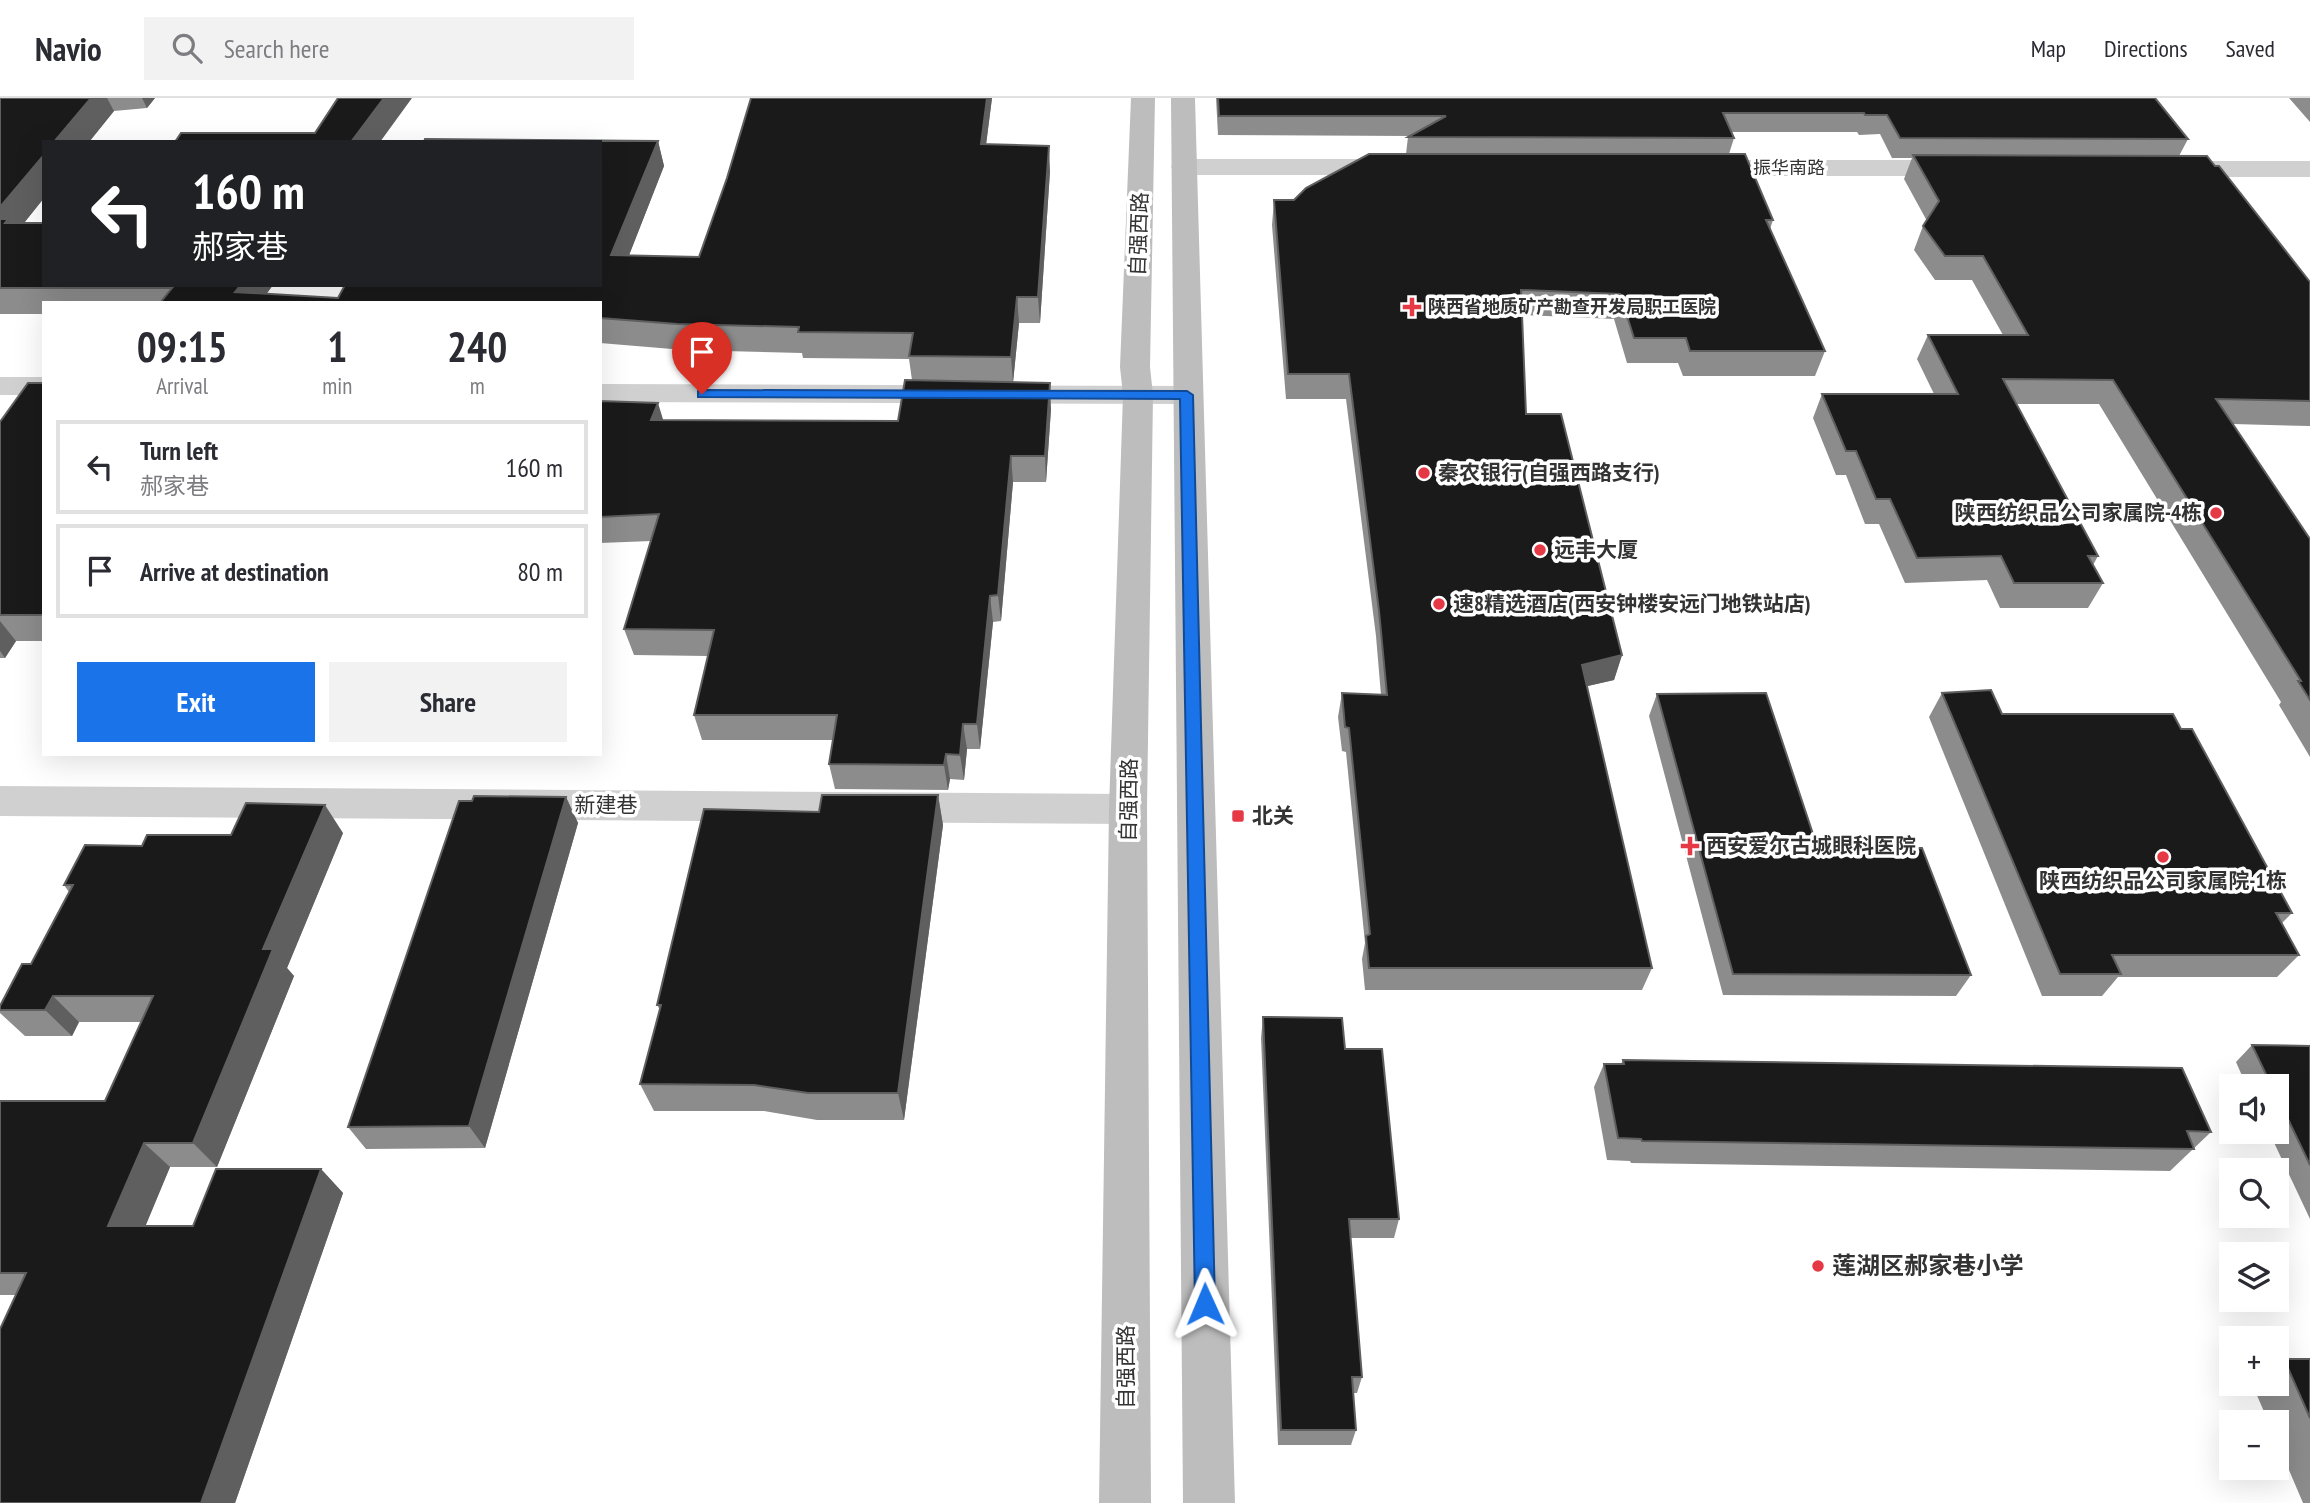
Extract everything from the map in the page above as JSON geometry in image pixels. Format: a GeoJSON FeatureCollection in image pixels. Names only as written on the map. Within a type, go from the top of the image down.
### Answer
{"type":"FeatureCollection","features":[{"type":"Feature","properties":{"kind":"main road","name":"自强西路"},"geometry":{"type":"LineString","coordinates":[[1125,1503],[1128,809],[1138,395],[1135,367],[1143,98]]}},
{"type":"Feature","properties":{"kind":"main road","name":"自强西路"},"geometry":{"type":"LineString","coordinates":[[1183,98],[1209,1503]]}},
{"type":"Feature","properties":{"kind":"street"},"geometry":{"type":"LineString","coordinates":[[1184,167],[1415,167]]}},
{"type":"Feature","properties":{"kind":"street","name":"振华南路"},"geometry":{"type":"LineString","coordinates":[[1667,168],[1988,168]]}},
{"type":"Feature","properties":{"kind":"street"},"geometry":{"type":"LineString","coordinates":[[2142,169],[2310,169]]}},
{"type":"Feature","properties":{"kind":"street"},"geometry":{"type":"LineString","coordinates":[[0,386],[42,386]]}},
{"type":"Feature","properties":{"kind":"street"},"geometry":{"type":"LineString","coordinates":[[602,393],[1187,395]]}},
{"type":"Feature","properties":{"kind":"street","name":"新建巷"},"geometry":{"type":"LineString","coordinates":[[0,801],[1128,809]]}},
{"type":"Feature","properties":{"kind":"building"},"geometry":{"type":"Polygon","coordinates":[[[0,98],[91,98],[56,140],[42,140],[42,157],[0,207],[0,98]]]}},
{"type":"Feature","properties":{"kind":"building"},"geometry":{"type":"Polygon","coordinates":[[[338,98],[384,98],[352,140],[176,140],[181,133],[315,133],[338,98]]]}},
{"type":"Feature","properties":{"kind":"building"},"geometry":{"type":"Polygon","coordinates":[[[751,98],[987,98],[981,144],[1049,146],[1038,297],[1017,297],[1011,357],[909,356],[913,333],[798,332],[799,327],[677,324],[602,318],[602,301],[162,301],[172,288],[0,288],[0,219],[8,219],[5,223],[42,223],[42,287],[239,287],[235,292],[338,298],[344,287],[602,287],[602,141],[658,141],[611,255],[699,257],[751,98]]]}},
{"type":"Feature","properties":{"kind":"building"},"geometry":{"type":"Polygon","coordinates":[[[1218,98],[2155,98],[2188,139],[1900,138],[1887,115],[1864,113],[1723,113],[1734,138],[1408,137],[1446,116],[1219,116],[1218,98]]]}},
{"type":"Feature","properties":{"kind":"building"},"geometry":{"type":"Polygon","coordinates":[[[425,139],[542,140],[425,140],[425,139]]]}},
{"type":"Feature","properties":{"kind":"building"},"geometry":{"type":"Polygon","coordinates":[[[1369,154],[1745,154],[1773,220],[1766,220],[1825,351],[1690,351],[1686,338],[1634,338],[1620,294],[1521,290],[1526,414],[1561,414],[1622,655],[1582,665],[1652,968],[1369,968],[1366,936],[1370,934],[1349,728],[1345,727],[1342,693],[1387,695],[1379,611],[1349,374],[1288,374],[1274,200],[1294,200],[1306,188],[1369,154]]]}},
{"type":"Feature","properties":{"kind":"building"},"geometry":{"type":"Polygon","coordinates":[[[1913,155],[2207,156],[2215,166],[2219,166],[2310,282],[2310,401],[2216,399],[2310,539],[2310,700],[2298,681],[2301,681],[2113,380],[2003,379],[2098,556],[2088,556],[2103,583],[2014,583],[2001,556],[1917,558],[1890,499],[1876,499],[1856,451],[1846,451],[1822,394],[1958,394],[1928,335],[2028,335],[1983,256],[1945,256],[1923,226],[1939,201],[1913,155]]]}},
{"type":"Feature","properties":{"kind":"building"},"geometry":{"type":"Polygon","coordinates":[[[905,380],[1050,383],[1045,456],[1011,456],[998,595],[990,596],[977,724],[963,724],[960,755],[946,754],[944,765],[829,764],[837,715],[694,715],[714,630],[624,629],[659,514],[602,517],[602,401],[658,403],[651,420],[898,421],[905,380]]]}},
{"type":"Feature","properties":{"kind":"building"},"geometry":{"type":"Polygon","coordinates":[[[28,383],[42,383],[42,615],[0,615],[0,422],[28,383]]]}},
{"type":"Feature","properties":{"kind":"building"},"geometry":{"type":"Polygon","coordinates":[[[1991,690],[2002,714],[2173,714],[2181,729],[2192,729],[2292,913],[2276,913],[2299,955],[2112,955],[2121,974],[2060,974],[1942,693],[1991,690]]]}},
{"type":"Feature","properties":{"kind":"building"},"geometry":{"type":"Polygon","coordinates":[[[1766,693],[1818,849],[1922,848],[1971,975],[1733,974],[1657,694],[1766,693]]]}},
{"type":"Feature","properties":{"kind":"building"},"geometry":{"type":"Polygon","coordinates":[[[822,795],[938,795],[898,1093],[808,1093],[754,1085],[640,1084],[661,1005],[657,1005],[704,809],[819,812],[822,795]]]}},
{"type":"Feature","properties":{"kind":"building"},"geometry":{"type":"Polygon","coordinates":[[[474,796],[566,797],[469,1126],[348,1127],[459,801],[472,801],[474,796]]]}},
{"type":"Feature","properties":{"kind":"building"},"geometry":{"type":"Polygon","coordinates":[[[246,803],[325,805],[263,949],[273,949],[193,1143],[144,1143],[108,1226],[193,1226],[216,1169],[321,1169],[201,1503],[0,1503],[0,1329],[26,1273],[0,1273],[0,1101],[105,1101],[153,996],[53,996],[45,1010],[0,1010],[0,1006],[22,964],[31,964],[73,885],[64,885],[85,845],[142,846],[147,835],[231,835],[246,803]]]}},
{"type":"Feature","properties":{"kind":"building"},"geometry":{"type":"Polygon","coordinates":[[[1263,1017],[1342,1018],[1345,1049],[1382,1049],[1399,1219],[1349,1219],[1362,1377],[1352,1377],[1356,1430],[1281,1430],[1263,1017]]]}},
{"type":"Feature","properties":{"kind":"building"},"geometry":{"type":"Polygon","coordinates":[[[2252,1045],[2310,1046],[2310,1165],[2289,1121],[2289,1074],[2266,1074],[2252,1045]]]}},
{"type":"Feature","properties":{"kind":"building"},"geometry":{"type":"Polygon","coordinates":[[[1623,1060],[2182,1068],[2211,1132],[2187,1131],[2194,1149],[1642,1141],[1618,1138],[1604,1064],[1624,1064],[1623,1060]]]}},
{"type":"Feature","properties":{"kind":"building"},"geometry":{"type":"Polygon","coordinates":[[[2289,1359],[2310,1359],[2310,1418],[2289,1370],[2289,1359]]]}},
{"type":"Feature","properties":{"kind":"place","name":"陕西省地质矿产勘查开发局职工医院"},"geometry":{"type":"Point","coordinates":[1412,307]}},
{"type":"Feature","properties":{"kind":"place","name":"秦农银行(自强西路支行)"},"geometry":{"type":"Point","coordinates":[1424,473]}},
{"type":"Feature","properties":{"kind":"place","name":"陕西纺织品公司家属院-4栋"},"geometry":{"type":"Point","coordinates":[2216,513]}},
{"type":"Feature","properties":{"kind":"place","name":"远丰大厦"},"geometry":{"type":"Point","coordinates":[1540,550]}},
{"type":"Feature","properties":{"kind":"place","name":"速8精选酒店(西安钟楼安远门地铁站店)"},"geometry":{"type":"Point","coordinates":[1439,604]}},
{"type":"Feature","properties":{"kind":"place","name":"北关"},"geometry":{"type":"Point","coordinates":[1238,816]}},
{"type":"Feature","properties":{"kind":"place","name":"西安爱尔古城眼科医院"},"geometry":{"type":"Point","coordinates":[1690,846]}},
{"type":"Feature","properties":{"kind":"place","name":"陕西纺织品公司家属院-1栋"},"geometry":{"type":"Point","coordinates":[2163,857]}},
{"type":"Feature","properties":{"kind":"place","name":"莲湖区郝家巷小学"},"geometry":{"type":"Point","coordinates":[1818,1266]}},
{"type":"Feature","properties":{"kind":"route"},"geometry":{"type":"LineString","coordinates":[[702,394],[1187,395],[1205,1304]]}}]}
